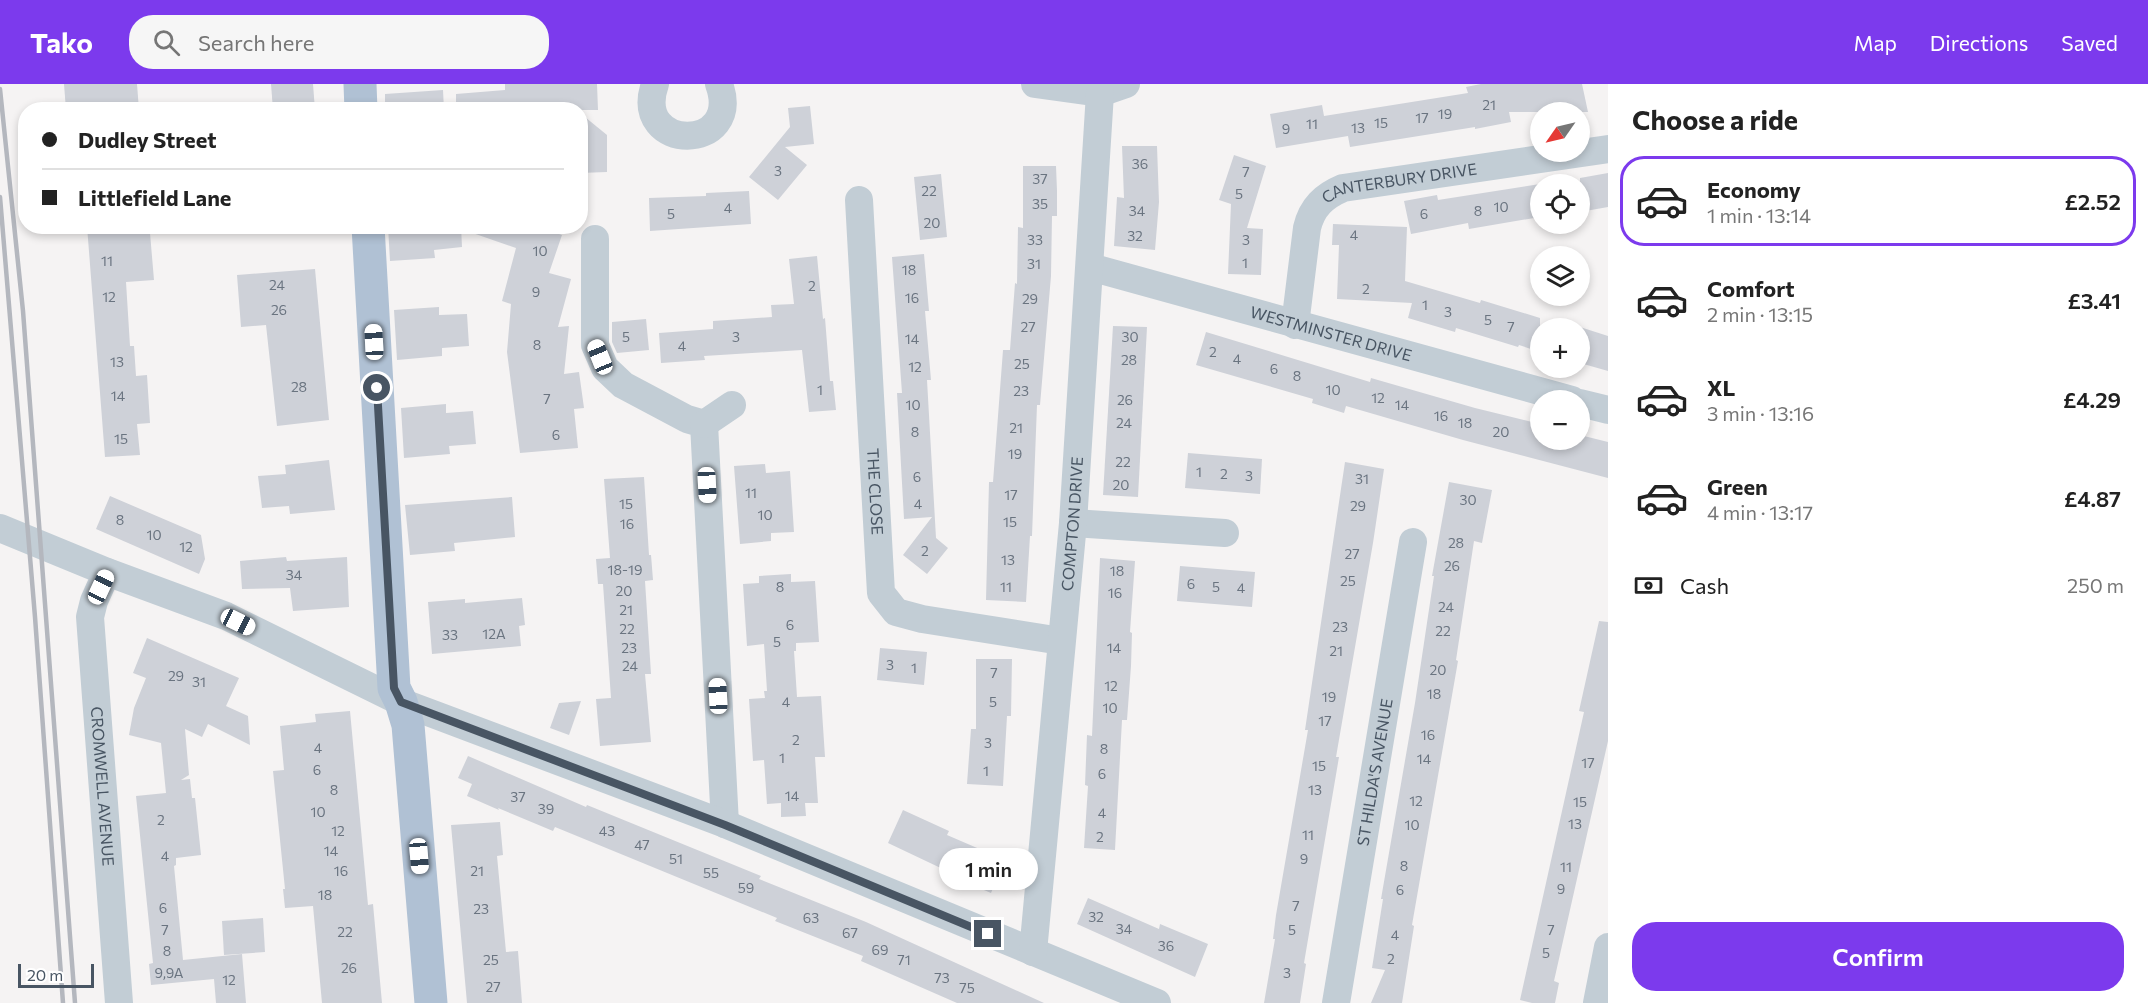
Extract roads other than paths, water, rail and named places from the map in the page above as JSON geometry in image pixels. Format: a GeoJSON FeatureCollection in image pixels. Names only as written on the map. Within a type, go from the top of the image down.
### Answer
{"type":"FeatureCollection","features":[{"type":"Feature","properties":{"kind":"main road"},"geometry":{"type":"LineString","coordinates":[[360,84],[361,102]]}},
{"type":"Feature","properties":{"kind":"main road"},"geometry":{"type":"LineString","coordinates":[[368,234],[394,688],[408,725],[431,1003]]}},
{"type":"Feature","properties":{"kind":"street"},"geometry":{"type":"LineString","coordinates":[[655,84],[651,103],[658,122],[678,136],[690,137],[712,128],[719,118],[723,107],[720,84]]}},
{"type":"Feature","properties":{"kind":"street"},"geometry":{"type":"LineString","coordinates":[[1035,84],[1113,89]]}},
{"type":"Feature","properties":{"kind":"street","name":"COMPTON DRIVE"},"geometry":{"type":"LineString","coordinates":[[1033,952],[1073,523],[1090,267],[1113,89]]}},
{"type":"Feature","properties":{"kind":"street","name":"CANTERBURY DRIVE"},"geometry":{"type":"LineString","coordinates":[[1295,325],[1310,216],[1319,203],[1330,194],[1343,188],[1608,149]]}},
{"type":"Feature","properties":{"kind":"street","name":"THE CLOSE"},"geometry":{"type":"LineString","coordinates":[[860,200],[881,593],[896,612],[922,619],[1061,641]]}},
{"type":"Feature","properties":{"kind":"street"},"geometry":{"type":"LineString","coordinates":[[595,238],[595,345],[605,368],[623,385],[687,419],[704,431]]}},
{"type":"Feature","properties":{"kind":"street","name":"WESTMINSTER DRIVE"},"geometry":{"type":"LineString","coordinates":[[1090,267],[1535,390]]}},
{"type":"Feature","properties":{"kind":"street"},"geometry":{"type":"LineString","coordinates":[[704,431],[732,405]]}},
{"type":"Feature","properties":{"kind":"street"},"geometry":{"type":"LineString","coordinates":[[1590,406],[1608,410]]}},
{"type":"Feature","properties":{"kind":"street"},"geometry":{"type":"LineString","coordinates":[[704,431],[725,825]]}},
{"type":"Feature","properties":{"kind":"street"},"geometry":{"type":"LineString","coordinates":[[1073,523],[1225,533]]}},
{"type":"Feature","properties":{"kind":"street"},"geometry":{"type":"LineString","coordinates":[[0,528],[107,572],[226,616],[401,702],[725,825],[1157,1003]]}},
{"type":"Feature","properties":{"kind":"street","name":"ST HILDA'S AVENUE"},"geometry":{"type":"LineString","coordinates":[[1336,1003],[1413,542]]}},
{"type":"Feature","properties":{"kind":"street","name":"CROMWELL AVENUE"},"geometry":{"type":"LineString","coordinates":[[107,572],[94,601],[90,617],[119,1003]]}},
{"type":"Feature","properties":{"kind":"street"},"geometry":{"type":"LineString","coordinates":[[1597,1003],[1608,947]]}},
{"type":"Feature","properties":{"kind":"railway"},"geometry":{"type":"LineString","coordinates":[[0,89],[23,311],[75,1003]]}},
{"type":"Feature","properties":{"kind":"railway"},"geometry":{"type":"LineString","coordinates":[[0,197],[35,617],[63,1003]]}}]}
